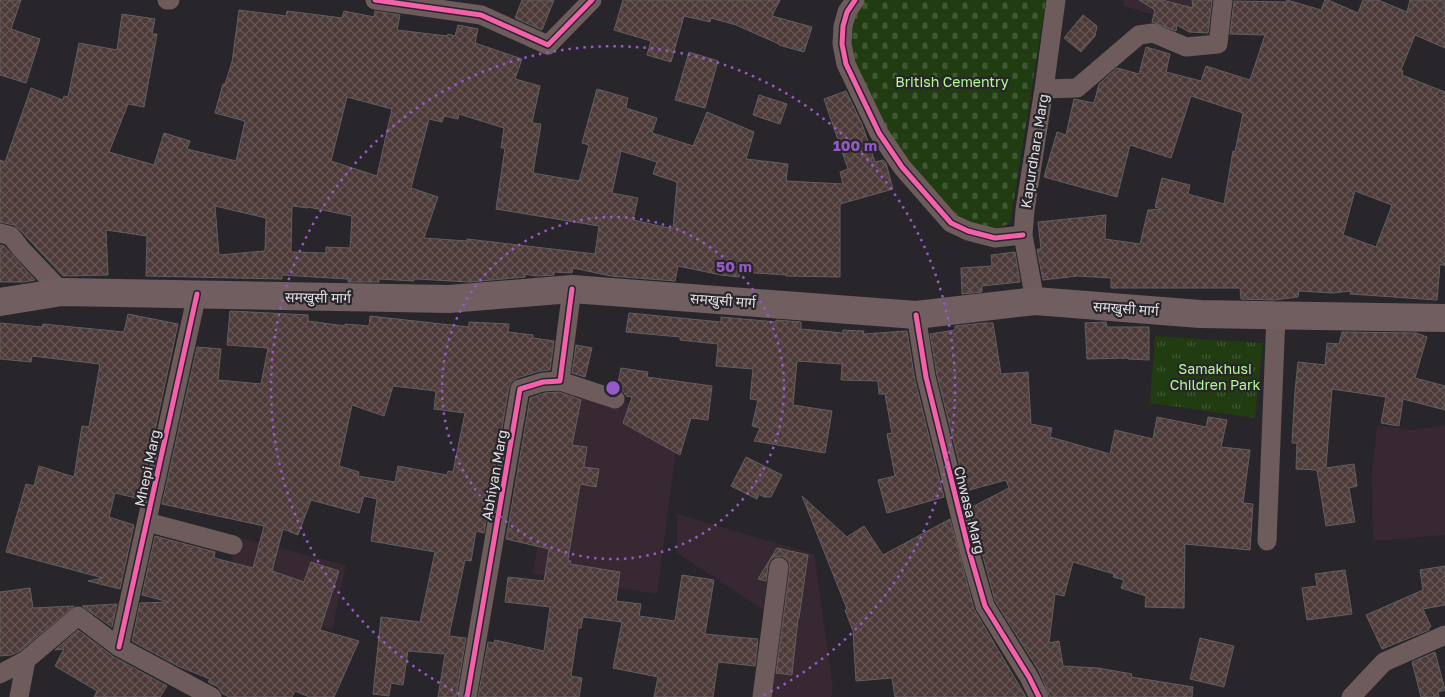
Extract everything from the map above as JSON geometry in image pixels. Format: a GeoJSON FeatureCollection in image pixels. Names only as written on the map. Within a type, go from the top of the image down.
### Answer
{"type":"FeatureCollection","features":[{"type":"Feature","properties":{"kind":"main road","name":"समखुसी मार्ग"},"geometry":{"type":"LineString","coordinates":[[0,302],[62,292],[449,298],[572,289],[916,315],[1035,301],[1200,314],[1445,318]]}},
{"type":"Feature","properties":{"kind":"street"},"geometry":{"type":"LineString","coordinates":[[375,0],[480,15],[548,45],[592,0]]}},
{"type":"Feature","properties":{"kind":"street"},"geometry":{"type":"LineString","coordinates":[[855,0],[843,26],[842,44],[846,64],[879,132],[902,167],[934,206],[951,223],[968,231],[995,238],[1023,235]]}},
{"type":"Feature","properties":{"kind":"street","name":"Kapurdhara Marg"},"geometry":{"type":"LineString","coordinates":[[1035,301],[1023,235],[1056,0]]}},
{"type":"Feature","properties":{"kind":"street"},"geometry":{"type":"LineString","coordinates":[[1044,89],[1077,88],[1138,35],[1154,33],[1186,47],[1218,44],[1223,0]]}},
{"type":"Feature","properties":{"kind":"street"},"geometry":{"type":"LineString","coordinates":[[0,233],[11,236],[62,292]]}},
{"type":"Feature","properties":{"kind":"street"},"geometry":{"type":"LineString","coordinates":[[560,381],[572,289]]}},
{"type":"Feature","properties":{"kind":"street","name":"Mhepi Marg"},"geometry":{"type":"LineString","coordinates":[[119,647],[197,294]]}},
{"type":"Feature","properties":{"kind":"street","name":"Chwasa Marg"},"geometry":{"type":"LineString","coordinates":[[916,315],[926,377],[968,547],[985,606],[1029,677],[1039,697]]}},
{"type":"Feature","properties":{"kind":"street"},"geometry":{"type":"LineString","coordinates":[[1267,541],[1276,315]]}},
{"type":"Feature","properties":{"kind":"street","name":"Abhiyan Marg"},"geometry":{"type":"LineString","coordinates":[[467,697],[520,389],[543,382],[560,381],[615,399]]}},
{"type":"Feature","properties":{"kind":"street","name":"Mhepi Marg"},"geometry":{"type":"LineString","coordinates":[[147,522],[233,545]]}},
{"type":"Feature","properties":{"kind":"street"},"geometry":{"type":"LineString","coordinates":[[762,697],[779,567]]}},
{"type":"Feature","properties":{"kind":"street"},"geometry":{"type":"LineString","coordinates":[[0,674],[26,660],[78,616],[119,647],[212,697]]}},
{"type":"Feature","properties":{"kind":"street"},"geometry":{"type":"LineString","coordinates":[[1352,697],[1384,662],[1445,635]]}},
{"type":"Feature","properties":{"kind":"street"},"geometry":{"type":"LineString","coordinates":[[19,697],[26,660]]}},
{"type":"Feature","properties":{"kind":"shaded area"},"geometry":{"type":"Polygon","coordinates":[[[1124,0],[1214,0],[1199,28],[1123,6],[1124,0]]]}},
{"type":"Feature","properties":{"kind":"shaded area"},"geometry":{"type":"Polygon","coordinates":[[[561,390],[681,413],[657,594],[533,574],[561,390]]]}},
{"type":"Feature","properties":{"kind":"shaded area"},"geometry":{"type":"Polygon","coordinates":[[[1377,425],[1410,430],[1445,425],[1445,535],[1373,541],[1372,473],[1377,425]]]}},
{"type":"Feature","properties":{"kind":"shaded area"},"geometry":{"type":"Polygon","coordinates":[[[677,514],[814,554],[833,688],[831,697],[757,697],[768,613],[677,553],[677,514]]]}},
{"type":"Feature","properties":{"kind":"shaded area"},"geometry":{"type":"Polygon","coordinates":[[[237,537],[346,565],[332,630],[225,593],[237,537]]]}},
{"type":"Feature","properties":{"kind":"green space","name":"British Cementry"},"geometry":{"type":"Polygon","coordinates":[[[864,0],[1046,0],[1010,223],[1004,226],[985,228],[960,218],[927,186],[908,161],[863,91],[850,51],[848,31],[864,0]]]}},
{"type":"Feature","properties":{"kind":"green space","name":"Samakhusi Children Park"},"geometry":{"type":"Polygon","coordinates":[[[1155,336],[1263,343],[1255,418],[1150,403],[1155,336]]]}},
{"type":"Feature","properties":{"kind":"building"},"geometry":{"type":"Polygon","coordinates":[[[0,0],[21,0],[11,29],[40,39],[26,83],[0,75],[0,0]]]}},
{"type":"Feature","properties":{"kind":"building"},"geometry":{"type":"Polygon","coordinates":[[[522,0],[554,0],[542,30],[515,18],[522,0]]]}},
{"type":"Feature","properties":{"kind":"building"},"geometry":{"type":"Polygon","coordinates":[[[623,0],[780,0],[772,16],[812,27],[804,52],[779,45],[736,25],[711,18],[710,22],[684,16],[671,62],[647,55],[651,41],[614,30],[623,0]]]}},
{"type":"Feature","properties":{"kind":"building"},"geometry":{"type":"Polygon","coordinates":[[[1139,0],[1162,0],[1193,8],[1192,0],[1212,0],[1208,33],[1189,32],[1177,25],[1176,31],[1152,22],[1155,10],[1139,0]]]}},
{"type":"Feature","properties":{"kind":"building"},"geometry":{"type":"Polygon","coordinates":[[[1287,0],[1321,10],[1325,0],[1328,0],[1358,13],[1363,0],[1378,0],[1407,12],[1410,0],[1445,0],[1445,48],[1415,35],[1401,70],[1403,71],[1402,75],[1445,92],[1445,266],[1440,264],[1437,300],[1350,294],[1351,291],[1333,293],[1299,291],[1298,297],[1274,300],[1241,299],[1240,288],[1111,288],[1111,278],[1078,276],[1043,280],[1037,249],[1041,249],[1038,222],[1106,215],[1105,239],[1140,244],[1148,210],[1161,209],[1155,207],[1162,178],[1190,185],[1188,194],[1224,204],[1233,151],[1235,152],[1243,113],[1191,96],[1171,158],[1130,145],[1117,197],[1044,177],[1057,132],[1066,135],[1074,99],[1094,103],[1099,84],[1117,68],[1139,74],[1146,47],[1170,54],[1166,72],[1201,81],[1206,66],[1250,80],[1265,35],[1230,34],[1234,1],[1286,2],[1287,0]],[[1355,191],[1343,235],[1376,247],[1392,205],[1355,191]]]}},
{"type":"Feature","properties":{"kind":"building"},"geometry":{"type":"Polygon","coordinates":[[[239,10],[286,16],[287,11],[342,18],[344,11],[374,17],[375,11],[400,15],[397,30],[455,36],[458,25],[478,29],[475,43],[522,59],[515,79],[540,86],[532,123],[541,124],[533,173],[579,181],[589,145],[582,143],[597,89],[628,98],[626,108],[657,118],[652,133],[693,146],[707,112],[754,132],[746,159],[788,164],[786,181],[843,184],[840,172],[848,169],[824,99],[846,91],[862,124],[875,162],[883,160],[886,163],[893,189],[840,204],[840,277],[786,276],[740,272],[739,277],[678,266],[675,281],[611,276],[573,268],[572,273],[554,272],[554,275],[536,276],[525,274],[525,277],[469,282],[379,279],[379,282],[348,282],[348,279],[282,275],[282,279],[146,276],[147,236],[106,230],[108,275],[63,276],[19,229],[14,225],[0,222],[0,160],[5,162],[31,88],[63,100],[64,96],[68,97],[79,43],[117,50],[122,14],[155,19],[152,34],[157,34],[144,107],[128,104],[109,152],[154,165],[164,133],[190,141],[187,149],[236,161],[245,121],[215,113],[223,84],[225,84],[232,62],[239,10]],[[347,97],[331,161],[377,176],[392,109],[347,97]],[[459,114],[458,119],[444,116],[442,122],[429,119],[411,188],[438,197],[424,238],[467,241],[467,239],[595,254],[599,226],[496,209],[505,148],[501,148],[504,128],[459,114]],[[621,151],[612,193],[638,198],[633,220],[673,229],[677,182],[653,174],[657,162],[621,151]],[[215,206],[219,255],[265,251],[266,218],[215,206]],[[292,206],[291,252],[326,253],[326,247],[350,248],[352,216],[308,207],[292,206]]]}},
{"type":"Feature","properties":{"kind":"building"},"geometry":{"type":"Polygon","coordinates":[[[1083,15],[1097,26],[1095,36],[1081,52],[1064,38],[1083,15]]]}},
{"type":"Feature","properties":{"kind":"building"},"geometry":{"type":"Polygon","coordinates":[[[689,52],[718,61],[705,108],[675,100],[689,52]]]}},
{"type":"Feature","properties":{"kind":"building"},"geometry":{"type":"Polygon","coordinates":[[[759,95],[787,104],[780,124],[753,115],[759,95]]]}},
{"type":"Feature","properties":{"kind":"building"},"geometry":{"type":"Polygon","coordinates":[[[0,245],[4,246],[35,280],[0,282],[0,245]]]}},
{"type":"Feature","properties":{"kind":"building"},"geometry":{"type":"Polygon","coordinates":[[[1015,252],[1020,282],[982,286],[982,292],[962,294],[961,268],[992,266],[991,255],[1015,252]]]}},
{"type":"Feature","properties":{"kind":"building"},"geometry":{"type":"Polygon","coordinates":[[[230,311],[308,315],[308,321],[345,326],[345,324],[369,326],[370,316],[469,327],[469,322],[509,324],[508,332],[533,335],[533,338],[554,341],[550,370],[517,378],[511,382],[509,387],[484,533],[476,531],[471,561],[465,560],[449,636],[466,638],[456,697],[438,697],[445,654],[408,651],[403,685],[391,683],[389,696],[373,694],[381,617],[420,622],[435,552],[371,541],[377,499],[364,496],[359,513],[311,500],[298,535],[283,529],[272,571],[304,582],[311,562],[339,571],[320,630],[359,641],[334,697],[309,697],[295,691],[292,697],[229,697],[223,694],[218,687],[208,682],[210,679],[178,666],[132,641],[140,603],[169,602],[142,595],[155,536],[215,552],[214,558],[253,568],[264,526],[162,504],[197,347],[221,349],[218,380],[261,384],[268,348],[227,345],[230,311]],[[393,386],[384,416],[352,405],[339,466],[359,472],[358,476],[395,482],[398,466],[447,475],[448,471],[453,472],[465,413],[434,409],[436,391],[393,386]]]}},
{"type":"Feature","properties":{"kind":"building"},"geometry":{"type":"Polygon","coordinates":[[[629,313],[721,322],[721,317],[776,322],[776,320],[801,322],[801,329],[843,333],[843,330],[864,331],[863,334],[907,331],[915,380],[944,497],[887,513],[878,480],[895,476],[887,434],[892,433],[885,394],[879,394],[878,381],[841,380],[842,364],[797,361],[793,405],[832,411],[825,453],[754,441],[760,428],[752,426],[758,400],[750,399],[753,369],[716,366],[718,344],[680,340],[680,337],[626,332],[629,313]]]}},
{"type":"Feature","properties":{"kind":"building"},"geometry":{"type":"Polygon","coordinates":[[[128,314],[178,324],[140,499],[115,493],[109,517],[134,525],[120,589],[88,581],[103,578],[6,552],[26,484],[34,486],[39,466],[74,477],[82,426],[89,427],[100,364],[32,356],[31,362],[0,359],[0,323],[42,327],[43,324],[124,332],[128,314]]]}},
{"type":"Feature","properties":{"kind":"building"},"geometry":{"type":"Polygon","coordinates":[[[1106,322],[1107,327],[1149,327],[1149,360],[1128,358],[1087,359],[1085,323],[1106,322]]]}},
{"type":"Feature","properties":{"kind":"building"},"geometry":{"type":"Polygon","coordinates":[[[993,323],[1001,374],[1028,372],[1031,424],[1052,428],[1050,437],[1110,454],[1115,430],[1153,439],[1157,417],[1206,427],[1208,417],[1227,420],[1221,447],[1250,450],[1243,503],[1253,504],[1250,550],[1185,544],[1184,608],[1145,607],[1146,596],[1121,588],[1124,580],[1113,577],[1114,574],[1073,562],[1064,596],[1055,594],[1049,643],[1059,641],[1063,666],[1098,668],[1132,674],[1131,677],[1193,687],[1192,697],[1050,697],[1039,671],[995,601],[970,508],[1009,488],[1006,480],[966,491],[937,375],[930,334],[955,330],[955,326],[993,323]]]}},
{"type":"Feature","properties":{"kind":"building"},"geometry":{"type":"Polygon","coordinates":[[[1342,332],[1416,333],[1427,337],[1415,378],[1445,386],[1445,410],[1403,399],[1399,426],[1381,423],[1386,397],[1332,389],[1326,468],[1354,464],[1357,486],[1349,488],[1355,522],[1326,526],[1317,470],[1296,469],[1297,443],[1292,443],[1295,391],[1298,362],[1325,365],[1327,343],[1339,344],[1342,332]]]}},
{"type":"Feature","properties":{"kind":"building"},"geometry":{"type":"Polygon","coordinates":[[[576,345],[592,348],[585,377],[572,373],[576,345]]]}},
{"type":"Feature","properties":{"kind":"building"},"geometry":{"type":"Polygon","coordinates":[[[621,368],[648,372],[647,377],[712,386],[708,420],[691,418],[680,455],[623,423],[632,397],[626,396],[623,391],[617,388],[621,368]]]}},
{"type":"Feature","properties":{"kind":"building"},"geometry":{"type":"Polygon","coordinates":[[[559,392],[581,400],[572,445],[587,447],[584,467],[599,469],[596,487],[580,484],[568,560],[571,561],[570,564],[620,572],[616,601],[641,604],[639,616],[675,621],[682,575],[714,580],[705,634],[758,639],[755,666],[718,662],[713,697],[654,697],[658,677],[613,668],[622,622],[583,617],[581,628],[578,628],[571,676],[582,678],[579,697],[478,697],[488,642],[494,643],[495,640],[544,651],[550,607],[505,602],[508,577],[544,581],[549,549],[506,539],[530,398],[545,393],[559,392]]]}},
{"type":"Feature","properties":{"kind":"building"},"geometry":{"type":"Polygon","coordinates":[[[746,457],[782,475],[771,497],[764,497],[759,494],[757,499],[731,486],[746,457]]]}},
{"type":"Feature","properties":{"kind":"building"},"geometry":{"type":"Polygon","coordinates":[[[802,496],[847,537],[864,526],[883,555],[950,519],[974,609],[1026,697],[895,697],[892,678],[856,681],[853,631],[845,610],[847,609],[802,496]]]}},
{"type":"Feature","properties":{"kind":"building"},"geometry":{"type":"Polygon","coordinates":[[[777,548],[808,555],[798,618],[792,675],[776,673],[790,568],[789,562],[781,556],[774,557],[768,565],[766,581],[758,579],[777,548]]]}},
{"type":"Feature","properties":{"kind":"building"},"geometry":{"type":"Polygon","coordinates":[[[1445,566],[1445,605],[1423,609],[1431,627],[1429,627],[1429,630],[1382,649],[1366,615],[1423,590],[1420,570],[1445,566]]]}},
{"type":"Feature","properties":{"kind":"building"},"geometry":{"type":"Polygon","coordinates":[[[1345,570],[1352,614],[1307,620],[1302,588],[1317,586],[1315,574],[1345,570]]]}},
{"type":"Feature","properties":{"kind":"building"},"geometry":{"type":"Polygon","coordinates":[[[30,588],[33,608],[74,606],[20,651],[11,655],[0,656],[0,592],[30,588]]]}},
{"type":"Feature","properties":{"kind":"building"},"geometry":{"type":"Polygon","coordinates":[[[117,604],[112,627],[82,606],[117,604]]]}},
{"type":"Feature","properties":{"kind":"building"},"geometry":{"type":"Polygon","coordinates":[[[78,630],[114,657],[167,686],[160,697],[94,697],[97,691],[55,666],[64,649],[55,650],[78,630]]]}},
{"type":"Feature","properties":{"kind":"building"},"geometry":{"type":"Polygon","coordinates":[[[1200,638],[1234,646],[1224,687],[1190,679],[1200,638]]]}},
{"type":"Feature","properties":{"kind":"building"},"geometry":{"type":"Polygon","coordinates":[[[1435,652],[1445,690],[1438,692],[1439,697],[1421,697],[1412,662],[1435,652]]]}},
{"type":"Feature","properties":{"kind":"cycle path"},"geometry":{"type":"LineString","coordinates":[[375,0],[481,15],[548,45],[592,0]]}},
{"type":"Feature","properties":{"kind":"cycle path"},"geometry":{"type":"LineString","coordinates":[[855,0],[847,12],[843,26],[842,44],[846,64],[879,133],[902,167],[951,223],[968,231],[995,238],[1023,235]]}},
{"type":"Feature","properties":{"kind":"cycle path"},"geometry":{"type":"LineString","coordinates":[[467,697],[520,389],[543,382],[560,381],[572,289]]}},
{"type":"Feature","properties":{"kind":"cycle path"},"geometry":{"type":"LineString","coordinates":[[119,647],[197,294]]}},
{"type":"Feature","properties":{"kind":"cycle path"},"geometry":{"type":"LineString","coordinates":[[916,315],[926,377],[968,547],[985,606],[1029,677],[1039,697]]}}]}
